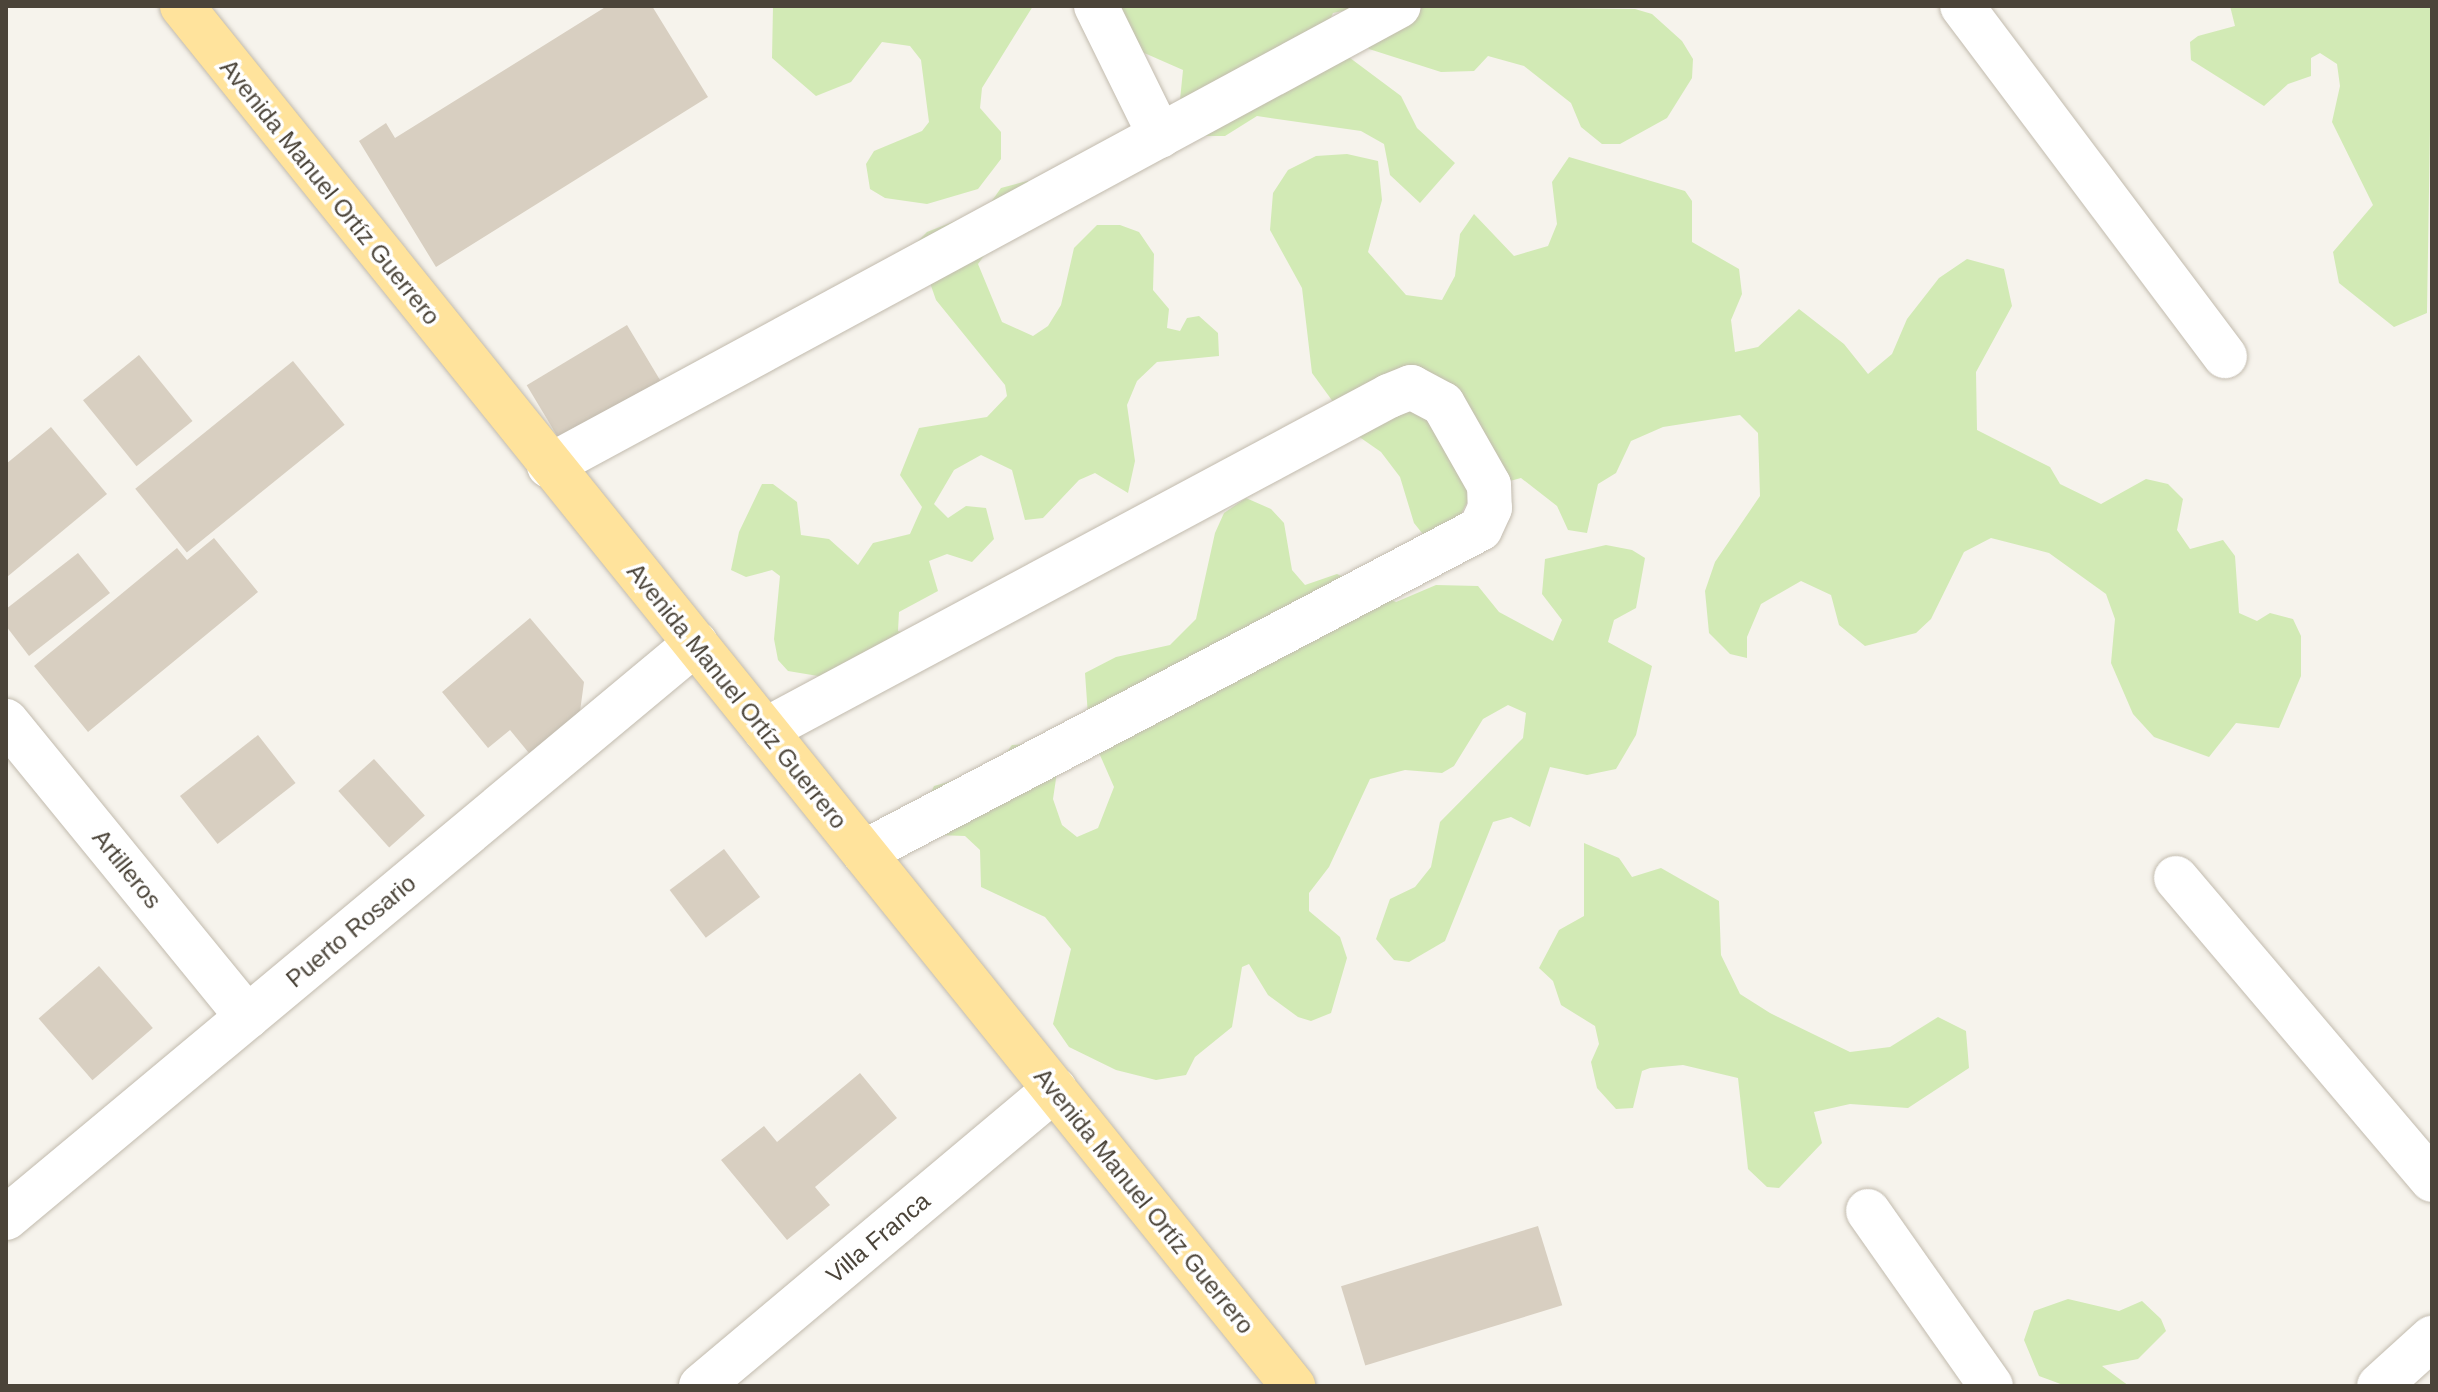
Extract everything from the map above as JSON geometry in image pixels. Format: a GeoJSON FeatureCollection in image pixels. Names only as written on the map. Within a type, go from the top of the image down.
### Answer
{"type":"FeatureCollection","features":[{"type":"Feature","properties":{"kind":"main road","name":"Avenida Manuel Ortíz Guerrero"},"geometry":{"type":"LineString","coordinates":[[182,6],[549,466],[696,643],[1293,1386]]}},
{"type":"Feature","properties":{"kind":"street"},"geometry":{"type":"LineString","coordinates":[[1096,6],[1160,136]]}},
{"type":"Feature","properties":{"kind":"street"},"geometry":{"type":"LineString","coordinates":[[549,466],[1399,6]]}},
{"type":"Feature","properties":{"kind":"street"},"geometry":{"type":"LineString","coordinates":[[1962,6],[2225,356]]}},
{"type":"Feature","properties":{"kind":"street"},"geometry":{"type":"LineString","coordinates":[[765,730],[1389,396],[1411,387],[1443,404],[1489,485],[1490,508],[1480,529],[864,852]]}},
{"type":"Feature","properties":{"kind":"street","name":"Puerto Rosario"},"geometry":{"type":"LineString","coordinates":[[6,1218],[696,643]]}},
{"type":"Feature","properties":{"kind":"street","name":"Artilleros"},"geometry":{"type":"LineString","coordinates":[[6,721],[247,1017]]}},
{"type":"Feature","properties":{"kind":"street"},"geometry":{"type":"LineString","coordinates":[[2176,878],[2432,1180]]}},
{"type":"Feature","properties":{"kind":"street","name":"Villa Franca"},"geometry":{"type":"LineString","coordinates":[[701,1386],[1055,1089]]}},
{"type":"Feature","properties":{"kind":"street"},"geometry":{"type":"LineString","coordinates":[[1868,1211],[1991,1386]]}},
{"type":"Feature","properties":{"kind":"street"},"geometry":{"type":"LineString","coordinates":[[2379,1386],[2432,1338]]}},
{"type":"Feature","properties":{"kind":"green space"},"geometry":{"type":"Polygon","coordinates":[[[773,6],[1033,6],[982,88],[980,108],[1001,132],[1001,159],[978,189],[927,204],[885,198],[870,189],[866,164],[874,151],[922,131],[929,122],[921,60],[910,46],[882,42],[851,82],[816,96],[772,58],[773,6]]]}},
{"type":"Feature","properties":{"kind":"green space"},"geometry":{"type":"Polygon","coordinates":[[[1107,6],[1368,6],[1333,13],[1329,22],[1342,52],[1401,96],[1417,128],[1455,163],[1420,203],[1390,175],[1384,144],[1361,131],[1257,116],[1225,136],[1204,136],[1180,100],[1183,70],[1142,52],[1107,6]]]}},
{"type":"Feature","properties":{"kind":"green space"},"geometry":{"type":"Polygon","coordinates":[[[1413,6],[1635,9],[1652,14],[1682,41],[1693,59],[1692,78],[1667,118],[1620,144],[1602,144],[1581,127],[1571,103],[1524,66],[1488,56],[1474,71],[1441,72],[1369,49],[1365,43],[1413,6]]]}},
{"type":"Feature","properties":{"kind":"green space"},"geometry":{"type":"Polygon","coordinates":[[[2230,6],[2432,6],[2427,313],[2394,327],[2339,283],[2333,252],[2373,205],[2332,122],[2340,86],[2337,64],[2320,53],[2311,58],[2311,76],[2288,84],[2264,106],[2191,60],[2190,42],[2198,36],[2235,26],[2230,6]]]}},
{"type":"Feature","properties":{"kind":"green space"},"geometry":{"type":"Polygon","coordinates":[[[1347,154],[1378,161],[1382,200],[1368,252],[1406,295],[1442,300],[1455,276],[1460,234],[1474,214],[1514,256],[1548,246],[1557,224],[1552,182],[1569,157],[1685,191],[1692,201],[1692,242],[1739,269],[1742,294],[1731,320],[1735,352],[1758,347],[1799,309],[1844,344],[1868,374],[1892,354],[1907,319],[1939,278],[1967,259],[2004,269],[2012,306],[1976,372],[1977,430],[2050,467],[2060,484],[2101,504],[2146,479],[2168,484],[2183,499],[2177,530],[2190,549],[2223,540],[2235,556],[2239,613],[2257,621],[2270,613],[2293,619],[2301,636],[2301,676],[2279,728],[2236,723],[2209,757],[2154,737],[2133,714],[2111,663],[2115,619],[2106,594],[2049,553],[1991,538],[1964,552],[1931,619],[1916,633],[1865,646],[1839,625],[1831,595],[1801,581],[1761,604],[1747,637],[1747,658],[1730,654],[1709,633],[1705,591],[1715,562],[1760,496],[1758,433],[1740,415],[1663,427],[1631,441],[1616,473],[1598,484],[1587,533],[1568,530],[1557,506],[1521,478],[1473,491],[1457,522],[1426,538],[1414,523],[1400,477],[1381,452],[1358,436],[1312,373],[1302,288],[1270,230],[1273,193],[1288,170],[1316,156],[1347,154]]]}},
{"type":"Feature","properties":{"kind":"green space"},"geometry":{"type":"Polygon","coordinates":[[[1027,181],[1037,182],[978,264],[1002,322],[1033,336],[1048,326],[1061,305],[1074,248],[1097,225],[1120,225],[1139,232],[1154,254],[1153,290],[1169,309],[1167,328],[1180,331],[1187,318],[1199,316],[1218,333],[1219,356],[1157,362],[1137,381],[1127,405],[1135,461],[1128,493],[1095,473],[1079,480],[1043,518],[1025,520],[1012,470],[981,455],[954,470],[934,504],[948,518],[966,506],[986,508],[994,539],[972,562],[947,554],[929,561],[938,591],[899,612],[898,631],[907,633],[824,677],[788,671],[778,660],[774,639],[780,576],[772,570],[746,577],[731,570],[739,532],[762,484],[773,484],[797,502],[801,535],[829,539],[858,565],[873,543],[910,534],[922,507],[900,475],[919,428],[987,417],[1007,396],[1005,385],[936,300],[916,243],[927,232],[986,209],[1001,188],[1027,181]]]}},
{"type":"Feature","properties":{"kind":"green space"},"geometry":{"type":"Polygon","coordinates":[[[1246,498],[1271,509],[1284,523],[1292,570],[1305,585],[1337,574],[1396,602],[1436,585],[1478,586],[1499,612],[1553,641],[1562,620],[1542,594],[1545,559],[1606,545],[1632,550],[1645,558],[1636,608],[1614,620],[1608,642],[1652,666],[1636,735],[1616,769],[1587,775],[1550,767],[1530,827],[1511,817],[1493,822],[1445,941],[1409,962],[1394,960],[1376,939],[1390,899],[1415,887],[1431,867],[1440,822],[1523,738],[1526,713],[1508,705],[1483,719],[1454,766],[1442,773],[1405,770],[1370,779],[1329,867],[1309,893],[1309,911],[1340,937],[1347,958],[1331,1013],[1311,1021],[1298,1017],[1268,995],[1249,964],[1242,967],[1232,1027],[1195,1057],[1186,1075],[1156,1080],[1116,1070],[1069,1047],[1053,1024],[1071,949],[1045,917],[981,887],[980,850],[965,836],[938,835],[927,801],[934,786],[994,769],[1012,745],[1028,744],[1057,772],[1053,799],[1062,825],[1077,837],[1098,828],[1114,787],[1089,730],[1085,673],[1116,657],[1170,645],[1196,619],[1215,533],[1224,513],[1246,498]]]}},
{"type":"Feature","properties":{"kind":"green space"},"geometry":{"type":"Polygon","coordinates":[[[1584,843],[1619,858],[1632,877],[1661,868],[1719,901],[1721,955],[1740,994],[1770,1013],[1850,1052],[1890,1047],[1938,1017],[1966,1031],[1969,1068],[1908,1108],[1850,1104],[1814,1112],[1822,1143],[1779,1188],[1767,1187],[1748,1169],[1738,1078],[1683,1065],[1650,1068],[1642,1071],[1633,1108],[1616,1109],[1597,1088],[1591,1062],[1599,1044],[1595,1026],[1561,1005],[1553,981],[1539,968],[1559,930],[1584,916],[1584,843]]]}},
{"type":"Feature","properties":{"kind":"green space"},"geometry":{"type":"Polygon","coordinates":[[[2068,1299],[2119,1311],[2142,1301],[2161,1319],[2166,1331],[2138,1359],[2102,1366],[2129,1386],[2066,1386],[2039,1376],[2024,1340],[2034,1311],[2068,1299]]]}},
{"type":"Feature","properties":{"kind":"building"},"geometry":{"type":"Polygon","coordinates":[[[607,6],[652,6],[708,97],[436,267],[359,141],[386,123],[395,138],[607,6]]]}},
{"type":"Feature","properties":{"kind":"building"},"geometry":{"type":"Polygon","coordinates":[[[627,325],[660,381],[560,441],[527,385],[627,325]]]}},
{"type":"Feature","properties":{"kind":"building"},"geometry":{"type":"Polygon","coordinates":[[[139,355],[192,421],[137,466],[83,400],[139,355]]]}},
{"type":"Feature","properties":{"kind":"building"},"geometry":{"type":"Polygon","coordinates":[[[293,361],[345,425],[187,552],[135,489],[293,361]]]}},
{"type":"Feature","properties":{"kind":"building"},"geometry":{"type":"Polygon","coordinates":[[[51,427],[107,494],[7,577],[6,464],[51,427]]]}},
{"type":"Feature","properties":{"kind":"building"},"geometry":{"type":"Polygon","coordinates":[[[214,538],[258,592],[88,732],[34,666],[177,548],[187,560],[214,538]]]}},
{"type":"Feature","properties":{"kind":"building"},"geometry":{"type":"Polygon","coordinates":[[[78,553],[110,593],[29,656],[6,626],[6,609],[78,553]]]}},
{"type":"Feature","properties":{"kind":"building"},"geometry":{"type":"Polygon","coordinates":[[[530,618],[584,682],[579,719],[533,758],[510,730],[488,748],[442,692],[530,618]]]}},
{"type":"Feature","properties":{"kind":"building"},"geometry":{"type":"Polygon","coordinates":[[[258,735],[296,783],[218,844],[180,796],[258,735]]]}},
{"type":"Feature","properties":{"kind":"building"},"geometry":{"type":"Polygon","coordinates":[[[374,759],[425,815],[389,848],[338,791],[374,759]]]}},
{"type":"Feature","properties":{"kind":"building"},"geometry":{"type":"Polygon","coordinates":[[[724,849],[760,897],[706,938],[670,890],[724,849]]]}},
{"type":"Feature","properties":{"kind":"building"},"geometry":{"type":"Polygon","coordinates":[[[99,966],[153,1028],[92,1080],[39,1018],[99,966]]]}},
{"type":"Feature","properties":{"kind":"building"},"geometry":{"type":"Polygon","coordinates":[[[860,1073],[897,1118],[815,1187],[830,1205],[787,1240],[721,1160],[764,1126],[777,1142],[860,1073]]]}},
{"type":"Feature","properties":{"kind":"building"},"geometry":{"type":"Polygon","coordinates":[[[1538,1226],[1562,1305],[1365,1366],[1341,1286],[1538,1226]]]}}]}
